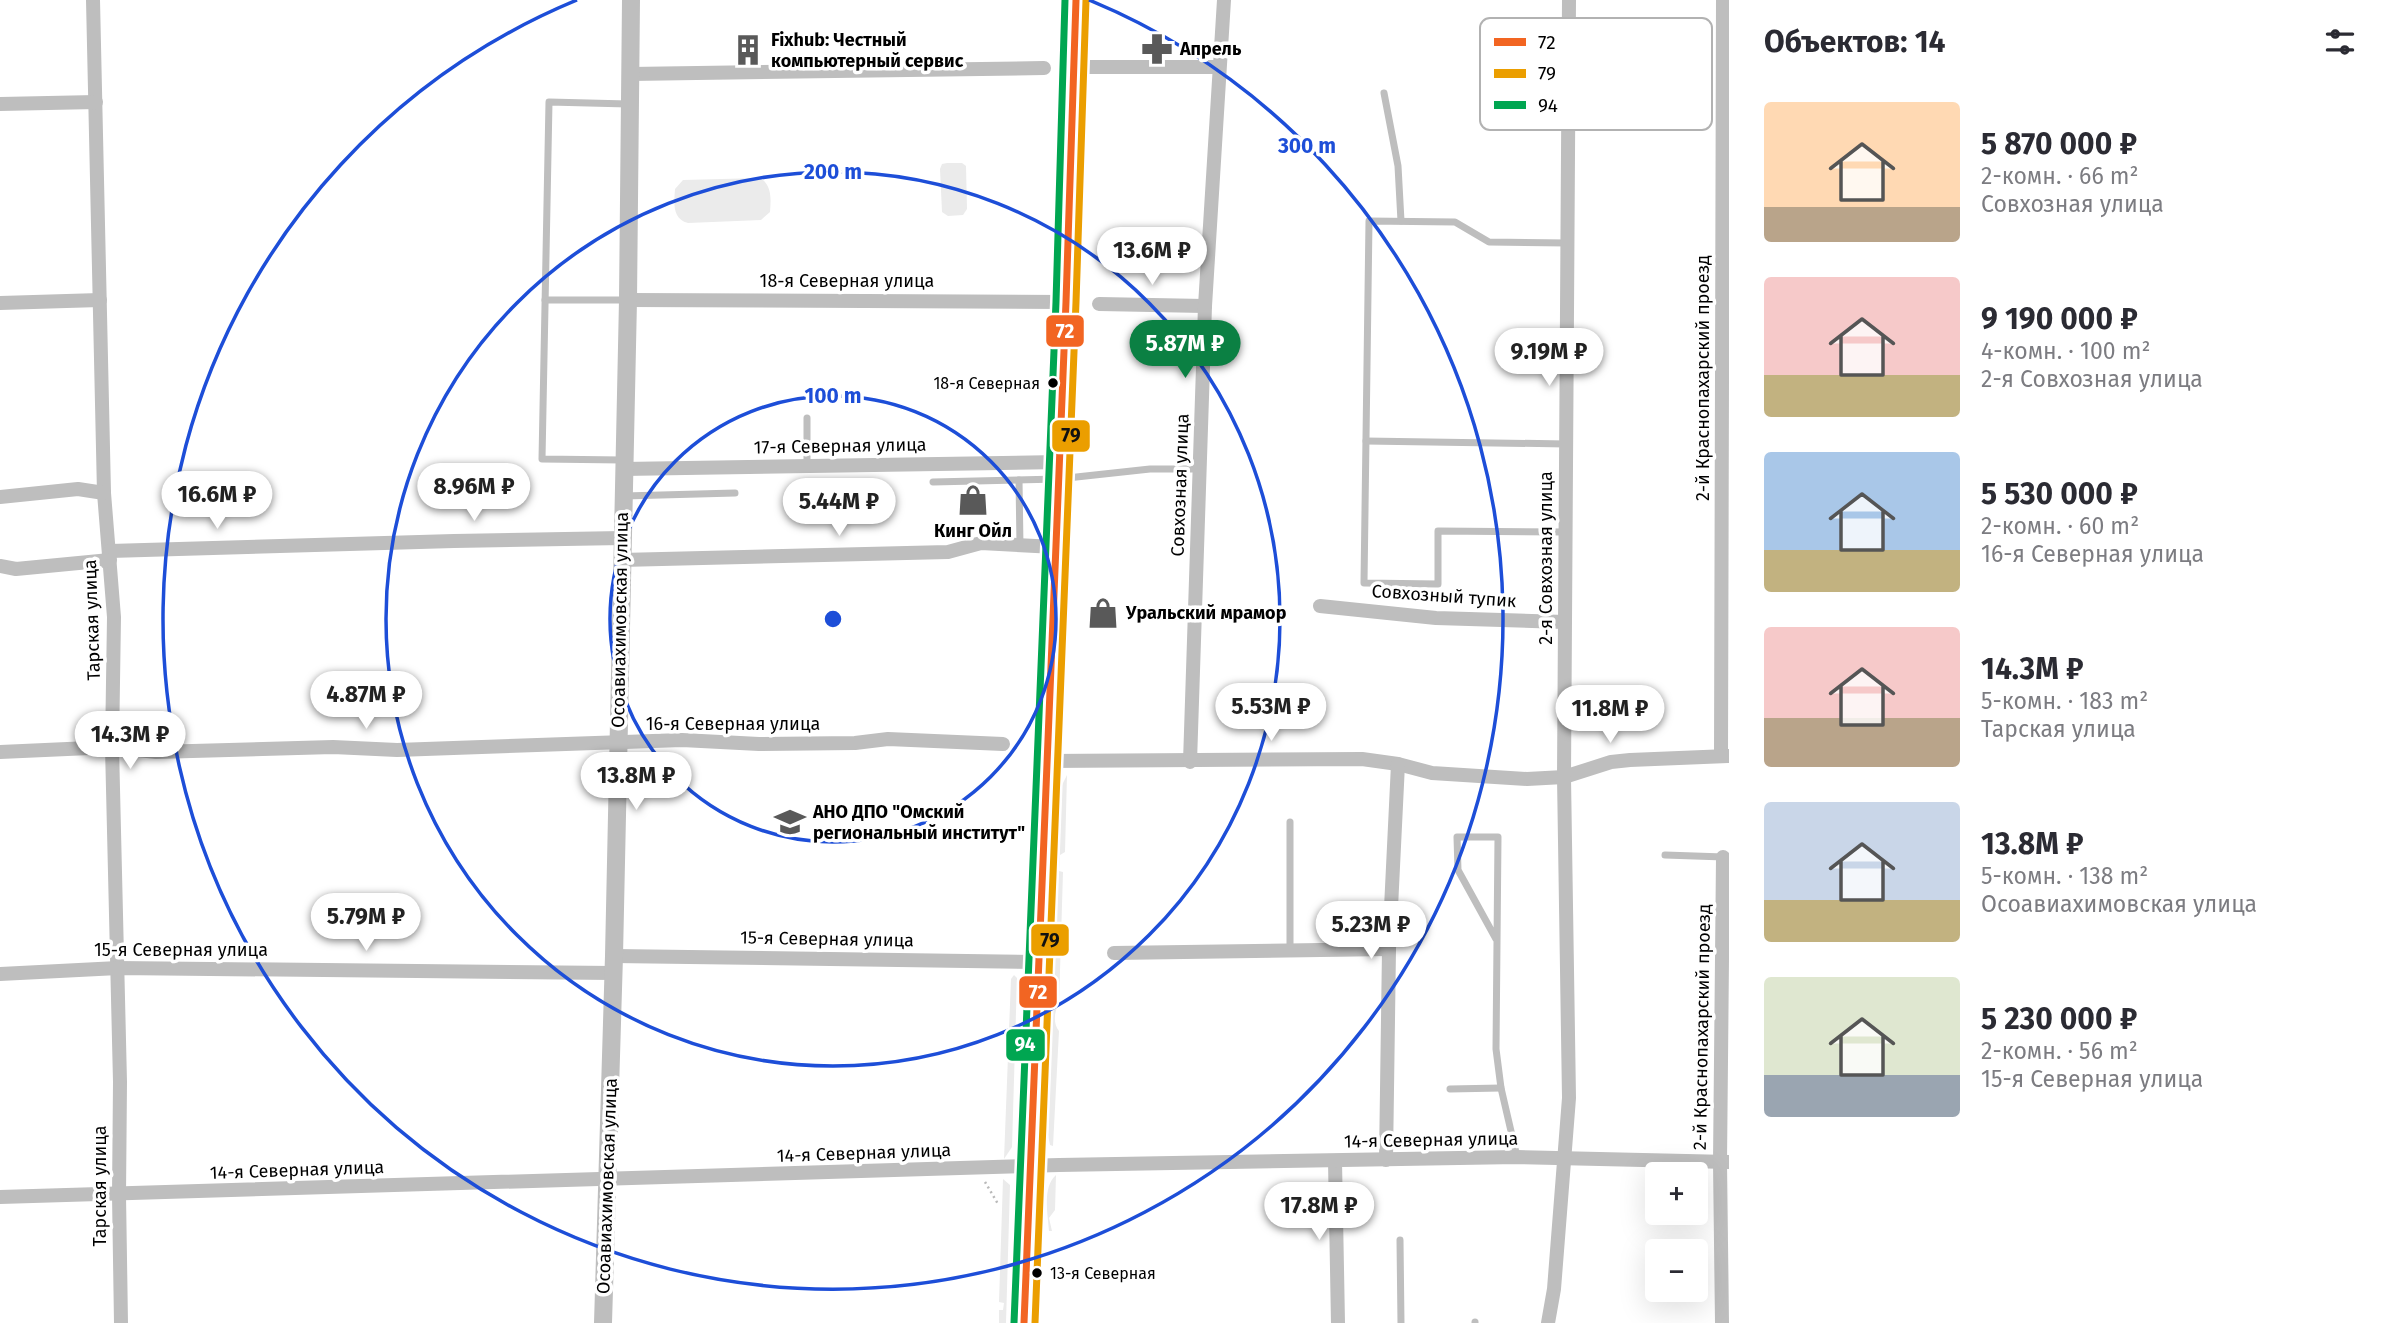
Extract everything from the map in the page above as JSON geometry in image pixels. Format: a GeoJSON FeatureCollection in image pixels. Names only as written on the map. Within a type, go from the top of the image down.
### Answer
{"type":"FeatureCollection","features":[{"type":"Feature","properties":{"kind":"main road"},"geometry":{"type":"LineString","coordinates":[[1024,1323],[1076,0]]}},
{"type":"Feature","properties":{"kind":"street","name":"Тарская улица"},"geometry":{"type":"LineString","coordinates":[[93,0],[104,493],[114,617],[112,747],[120,1082],[118,1195],[121,1323]]}},
{"type":"Feature","properties":{"kind":"street","name":"Осоавиахимовская улица"},"geometry":{"type":"LineString","coordinates":[[603,1323],[614,964],[628,300],[631,0]]}},
{"type":"Feature","properties":{"kind":"street","name":"Совхозная улица"},"geometry":{"type":"LineString","coordinates":[[1190,762],[1205,306],[1224,0]]}},
{"type":"Feature","properties":{"kind":"street","name":"2-я Совхозная улица"},"geometry":{"type":"LineString","coordinates":[[1569,0],[1569,18]]}},
{"type":"Feature","properties":{"kind":"street","name":"2-й Краснопахарский проезд"},"geometry":{"type":"LineString","coordinates":[[1723,0],[1725,756]]}},
{"type":"Feature","properties":{"kind":"street"},"geometry":{"type":"LineString","coordinates":[[1074,67],[1219,67]]}},
{"type":"Feature","properties":{"kind":"street"},"geometry":{"type":"LineString","coordinates":[[630,74],[1044,68]]}},
{"type":"Feature","properties":{"kind":"street"},"geometry":{"type":"LineString","coordinates":[[0,104],[96,102]]}},
{"type":"Feature","properties":{"kind":"street","name":"2-я Совхозная улица"},"geometry":{"type":"LineString","coordinates":[[1564,1158],[1569,1098],[1564,776],[1568,130]]}},
{"type":"Feature","properties":{"kind":"street"},"geometry":{"type":"LineString","coordinates":[[0,303],[100,300]]}},
{"type":"Feature","properties":{"kind":"street","name":"18-я Северная улица"},"geometry":{"type":"LineString","coordinates":[[628,300],[1066,302]]}},
{"type":"Feature","properties":{"kind":"street"},"geometry":{"type":"LineString","coordinates":[[1099,304],[1205,306]]}},
{"type":"Feature","properties":{"kind":"street","name":"17-я Северная улица"},"geometry":{"type":"LineString","coordinates":[[623,464],[1058,471]]}},
{"type":"Feature","properties":{"kind":"street"},"geometry":{"type":"LineString","coordinates":[[0,497],[78,489],[104,493]]}},
{"type":"Feature","properties":{"kind":"street"},"geometry":{"type":"LineString","coordinates":[[0,566],[16,569],[75,565],[110,555],[454,541],[622,538]]}},
{"type":"Feature","properties":{"kind":"street"},"geometry":{"type":"LineString","coordinates":[[621,560],[948,552],[990,542],[1020,547],[1055,547]]}},
{"type":"Feature","properties":{"kind":"street","name":"Совхозный тупик"},"geometry":{"type":"LineString","coordinates":[[1320,606],[1436,618],[1565,622]]}},
{"type":"Feature","properties":{"kind":"street","name":"16-я Северная улица"},"geometry":{"type":"LineString","coordinates":[[0,752],[112,747],[156,752],[333,747],[397,750],[682,740],[759,744],[855,743],[888,739],[1003,744]]}},
{"type":"Feature","properties":{"kind":"street"},"geometry":{"type":"LineString","coordinates":[[1047,761],[1362,760],[1398,764],[1432,774],[1527,779],[1564,776],[1611,762],[1725,756]]}},
{"type":"Feature","properties":{"kind":"street"},"geometry":{"type":"LineString","coordinates":[[1386,1160],[1389,949],[1398,764]]}},
{"type":"Feature","properties":{"kind":"street","name":"2-й Краснопахарский проезд"},"geometry":{"type":"LineString","coordinates":[[1722,1323],[1726,857]]}},
{"type":"Feature","properties":{"kind":"street"},"geometry":{"type":"LineString","coordinates":[[1114,953],[1389,949]]}},
{"type":"Feature","properties":{"kind":"street","name":"15-я Северная улица"},"geometry":{"type":"LineString","coordinates":[[0,974],[118,968],[1039,962]]}},
{"type":"Feature","properties":{"kind":"street","name":"14-я Северная улица"},"geometry":{"type":"LineString","coordinates":[[0,1197],[1031,1165],[1517,1157],[1724,1162]]}},
{"type":"Feature","properties":{"kind":"street"},"geometry":{"type":"LineString","coordinates":[[1548,1323],[1554,1289],[1564,1158]]}},
{"type":"Feature","properties":{"kind":"street"},"geometry":{"type":"LineString","coordinates":[[1335,1161],[1338,1323]]}},
{"type":"Feature","properties":{"kind":"lane"},"geometry":{"type":"LineString","coordinates":[[1384,93],[1398,166],[1401,221]]}},
{"type":"Feature","properties":{"kind":"lane"},"geometry":{"type":"LineString","coordinates":[[623,464],[542,459],[549,102],[629,104]]}},
{"type":"Feature","properties":{"kind":"lane"},"geometry":{"type":"LineString","coordinates":[[1566,532],[1438,531],[1438,584],[1364,583],[1369,221],[1455,222],[1489,242],[1568,243]]}},
{"type":"Feature","properties":{"kind":"lane"},"geometry":{"type":"LineString","coordinates":[[545,300],[628,300]]}},
{"type":"Feature","properties":{"kind":"lane"},"geometry":{"type":"LineString","coordinates":[[807,418],[807,466]]}},
{"type":"Feature","properties":{"kind":"lane"},"geometry":{"type":"LineString","coordinates":[[1366,441],[1566,443]]}},
{"type":"Feature","properties":{"kind":"lane"},"geometry":{"type":"LineString","coordinates":[[933,482],[1019,480],[1058,471],[1200,469]]}},
{"type":"Feature","properties":{"kind":"lane"},"geometry":{"type":"LineString","coordinates":[[1019,480],[1020,547]]}},
{"type":"Feature","properties":{"kind":"lane"},"geometry":{"type":"LineString","coordinates":[[622,496],[735,494]]}},
{"type":"Feature","properties":{"kind":"lane"},"geometry":{"type":"LineString","coordinates":[[1290,822],[1290,950]]}},
{"type":"Feature","properties":{"kind":"lane"},"geometry":{"type":"LineString","coordinates":[[1496,939],[1458,870],[1457,837],[1498,837],[1496,1049],[1501,1088],[1517,1157]]}},
{"type":"Feature","properties":{"kind":"lane"},"geometry":{"type":"LineString","coordinates":[[1665,855],[1726,857]]}},
{"type":"Feature","properties":{"kind":"lane"},"geometry":{"type":"LineString","coordinates":[[1450,1089],[1501,1088]]}},
{"type":"Feature","properties":{"kind":"lane"},"geometry":{"type":"LineString","coordinates":[[1400,1240],[1401,1323]]}},
{"type":"Feature","properties":{"kind":"path"},"geometry":{"type":"LineString","coordinates":[[984,1179],[986,1187],[998,1204]]}},
{"type":"Feature","properties":{"kind":"shaded area"},"geometry":{"type":"Polygon","coordinates":[[[962,163],[966,166],[967,209],[963,215],[948,216],[942,212],[940,169],[942,164],[962,163]]]}},
{"type":"Feature","properties":{"kind":"shaded area"},"geometry":{"type":"Polygon","coordinates":[[[760,178],[767,184],[770,197],[770,212],[761,220],[688,223],[677,214],[674,205],[675,189],[683,180],[760,178]]]}},
{"type":"Feature","properties":{"kind":"shaded area"},"geometry":{"type":"Polygon","coordinates":[[[1067,775],[1065,852],[1060,855],[1059,871],[1063,872],[1059,1004],[1055,1017],[1059,1031],[1053,1146],[1050,1145],[1048,1135],[1062,785],[1067,775]]]}},
{"type":"Feature","properties":{"kind":"shaded area"},"geometry":{"type":"Polygon","coordinates":[[[1014,975],[1017,978],[1012,1147],[1004,1159],[1011,979],[1014,975]]]}},
{"type":"Feature","properties":{"kind":"shaded area"},"geometry":{"type":"Polygon","coordinates":[[[1056,1175],[1055,1210],[1049,1218],[1052,1231],[1049,1231],[1047,1194],[1056,1175]]]}},
{"type":"Feature","properties":{"kind":"shaded area"},"geometry":{"type":"Polygon","coordinates":[[[1003,1179],[1010,1185],[1006,1323],[999,1323],[999,1310],[1003,1310],[1004,1303],[999,1302],[1003,1179]]]}},
{"type":"Feature","properties":{"kind":"transit line","name":"94"},"geometry":{"type":"LineString","coordinates":[[1014,1323],[1056,302],[1065,0]]}},
{"type":"Feature","properties":{"kind":"transit line","name":"72"},"geometry":{"type":"LineString","coordinates":[[1024,1323],[1076,0]]}},
{"type":"Feature","properties":{"kind":"transit line","name":"79"},"geometry":{"type":"LineString","coordinates":[[1035,1323],[1086,0]]}},
{"type":"Feature","properties":{"kind":"place","name":"Апрель"},"geometry":{"type":"Point","coordinates":[1157,49]}},
{"type":"Feature","properties":{"kind":"place","name":"Fixhub: Честный компьютерный сервис"},"geometry":{"type":"Point","coordinates":[748,50]}},
{"type":"Feature","properties":{"kind":"place","name":"18-я Северная"},"geometry":{"type":"Point","coordinates":[1053,383]}},
{"type":"Feature","properties":{"kind":"place","name":"Кинг Ойл"},"geometry":{"type":"Point","coordinates":[973,500]}},
{"type":"Feature","properties":{"kind":"place","name":"Уральский мрамор"},"geometry":{"type":"Point","coordinates":[1103,613]}},
{"type":"Feature","properties":{"kind":"place","name":"АНО ДПО \"Омский региональный институт\""},"geometry":{"type":"Point","coordinates":[790,822]}},
{"type":"Feature","properties":{"kind":"place","name":"13-я Северная"},"geometry":{"type":"Point","coordinates":[1037,1273]}}]}
